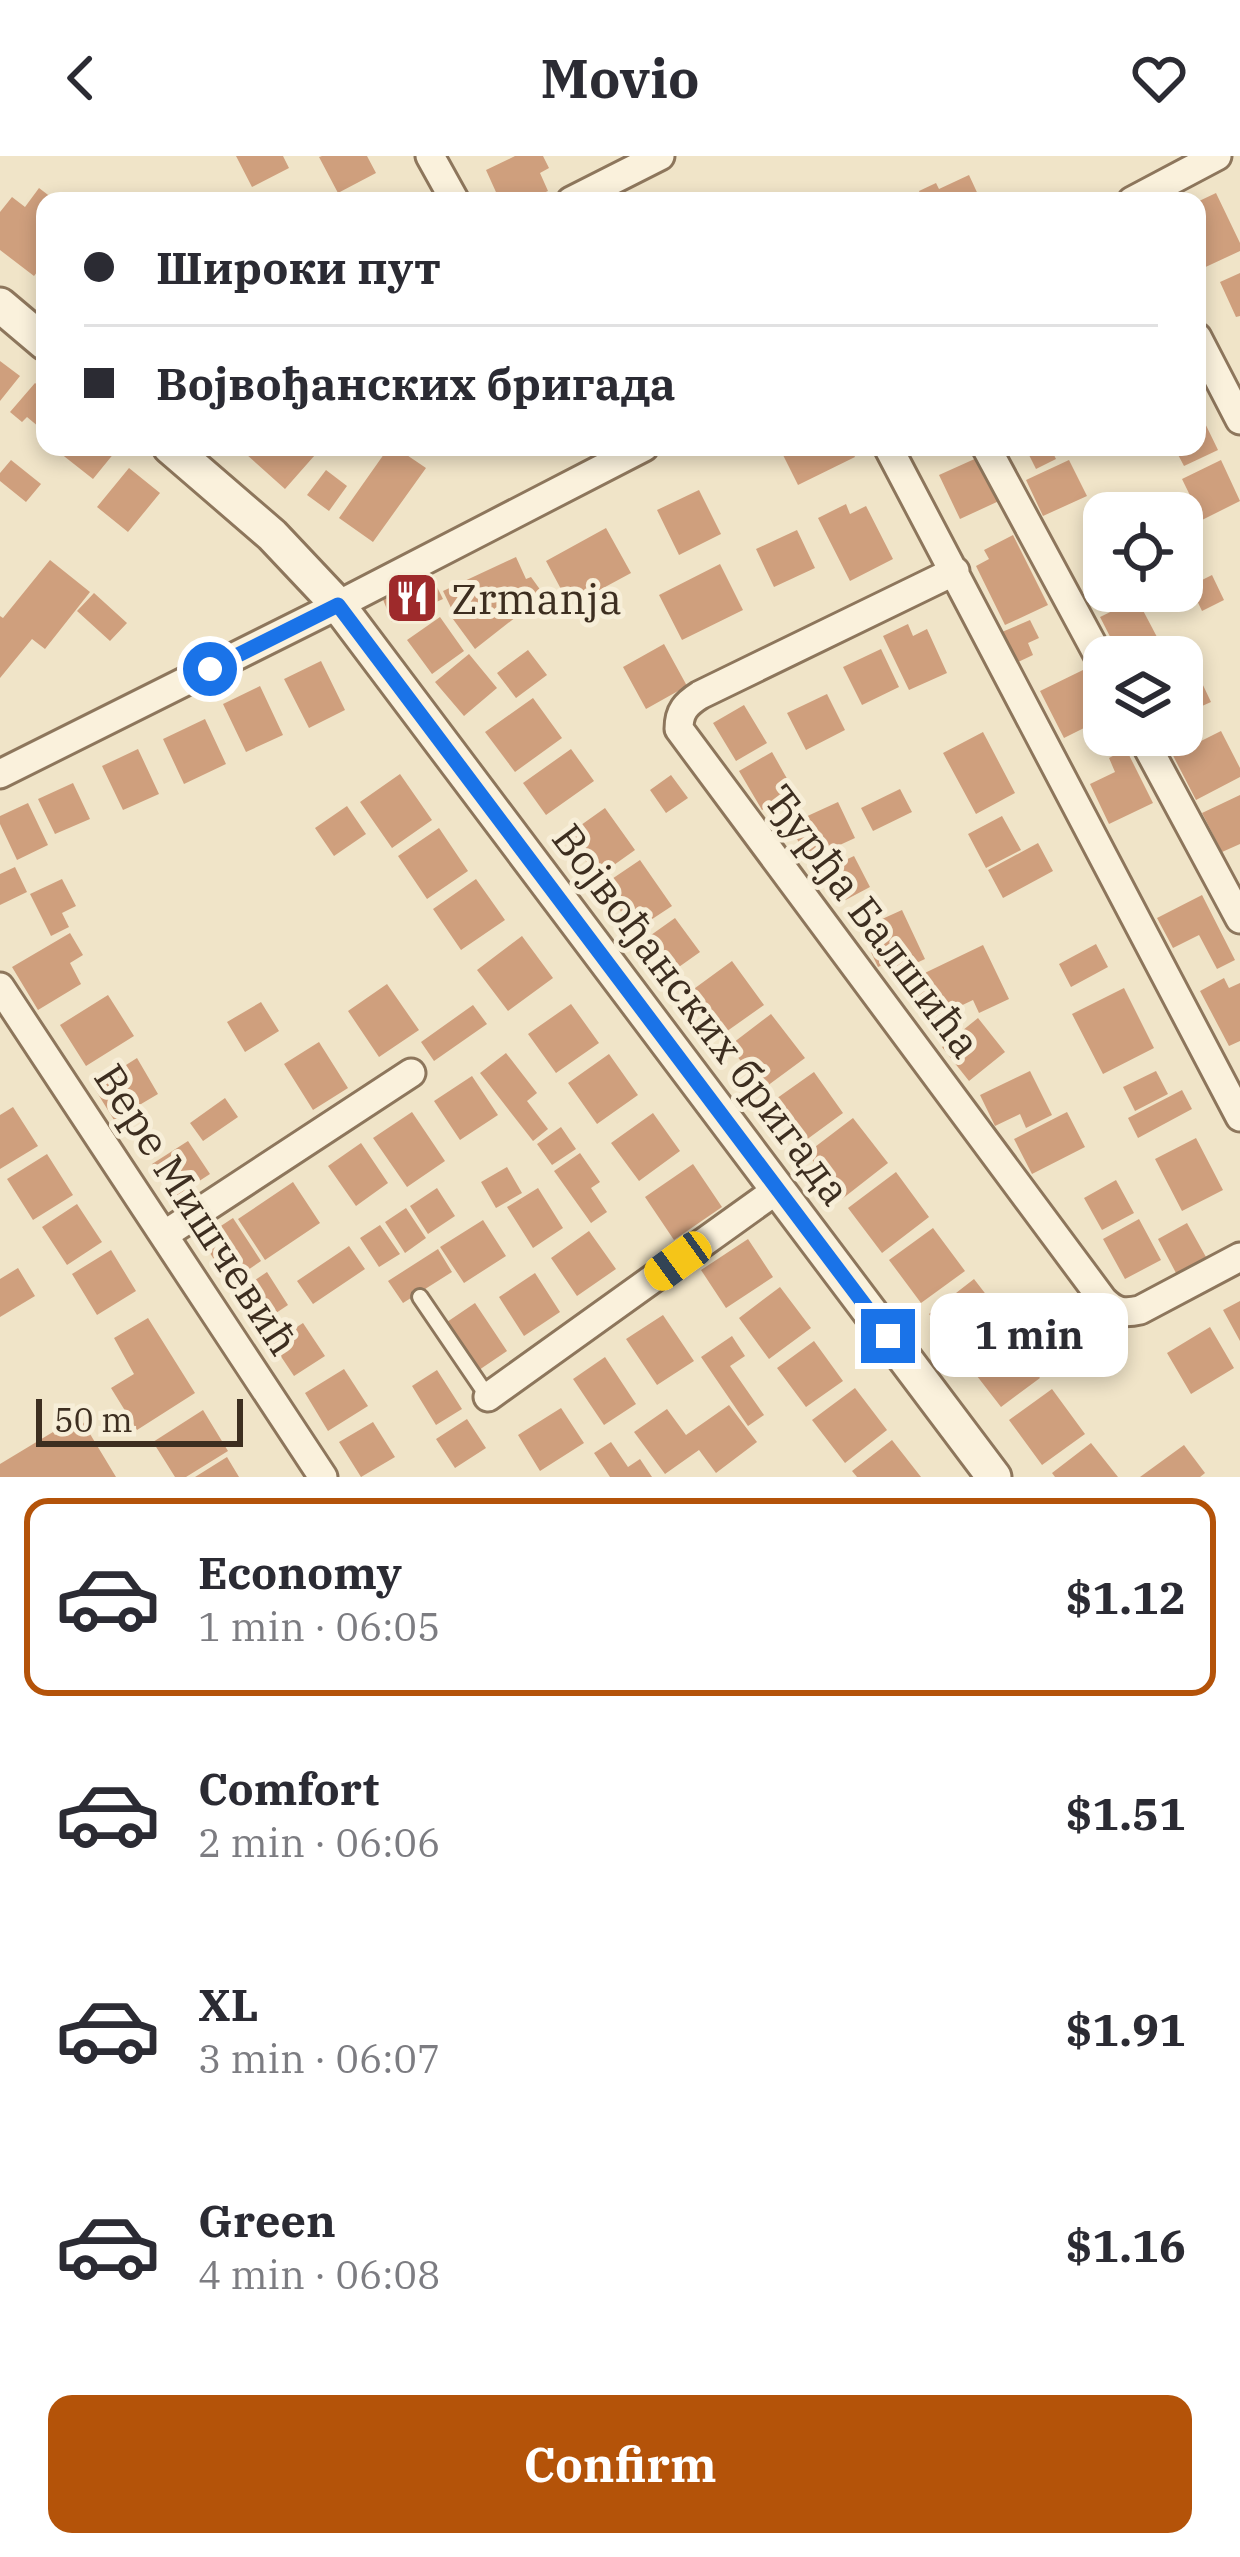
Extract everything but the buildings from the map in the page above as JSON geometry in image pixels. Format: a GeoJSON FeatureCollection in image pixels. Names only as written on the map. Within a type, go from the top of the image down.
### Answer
{"type":"FeatureCollection","features":[{"type":"Feature","properties":{"kind":"street"},"geometry":{"type":"LineString","coordinates":[[430,156],[449,192]]}},
{"type":"Feature","properties":{"kind":"street"},"geometry":{"type":"LineString","coordinates":[[589,192],[660,156]]}},
{"type":"Feature","properties":{"kind":"street"},"geometry":{"type":"LineString","coordinates":[[1149,192],[1217,156]]}},
{"type":"Feature","properties":{"kind":"street"},"geometry":{"type":"LineString","coordinates":[[0,305],[36,335]]}},
{"type":"Feature","properties":{"kind":"street"},"geometry":{"type":"LineString","coordinates":[[1206,354],[1240,420]]}},
{"type":"Feature","properties":{"kind":"street","name":"Војвођанских бригада"},"geometry":{"type":"LineString","coordinates":[[180,456],[272,535],[338,605],[994,1477]]}},
{"type":"Feature","properties":{"kind":"street"},"geometry":{"type":"LineString","coordinates":[[893,456],[1240,1117]]}},
{"type":"Feature","properties":{"kind":"street"},"geometry":{"type":"LineString","coordinates":[[991,456],[1088,636]]}},
{"type":"Feature","properties":{"kind":"street"},"geometry":{"type":"LineString","coordinates":[[0,774],[338,605],[586,460]]}},
{"type":"Feature","properties":{"kind":"street","name":"Ђурђа Балшића"},"geometry":{"type":"LineString","coordinates":[[955,572],[700,695],[683,710],[680,728],[1113,1310],[1126,1314],[1140,1310],[1240,1257]]}},
{"type":"Feature","properties":{"kind":"street"},"geometry":{"type":"LineString","coordinates":[[1152,756],[1240,919]]}},
{"type":"Feature","properties":{"kind":"street","name":"Вере Мишчевић"},"geometry":{"type":"LineString","coordinates":[[0,987],[323,1477]]}},
{"type":"Feature","properties":{"kind":"street"},"geometry":{"type":"LineString","coordinates":[[164,1235],[411,1073]]}},
{"type":"Feature","properties":{"kind":"street"},"geometry":{"type":"LineString","coordinates":[[488,1397],[778,1189]]}},
{"type":"Feature","properties":{"kind":"lane"},"geometry":{"type":"LineString","coordinates":[[420,1298],[488,1397]]}},
{"type":"Feature","properties":{"kind":"place","name":"Zrmanja"},"geometry":{"type":"Point","coordinates":[412,598]}},
{"type":"Feature","properties":{"kind":"route"},"geometry":{"type":"LineString","coordinates":[[210,669],[338,605],[888,1336]]}}]}
